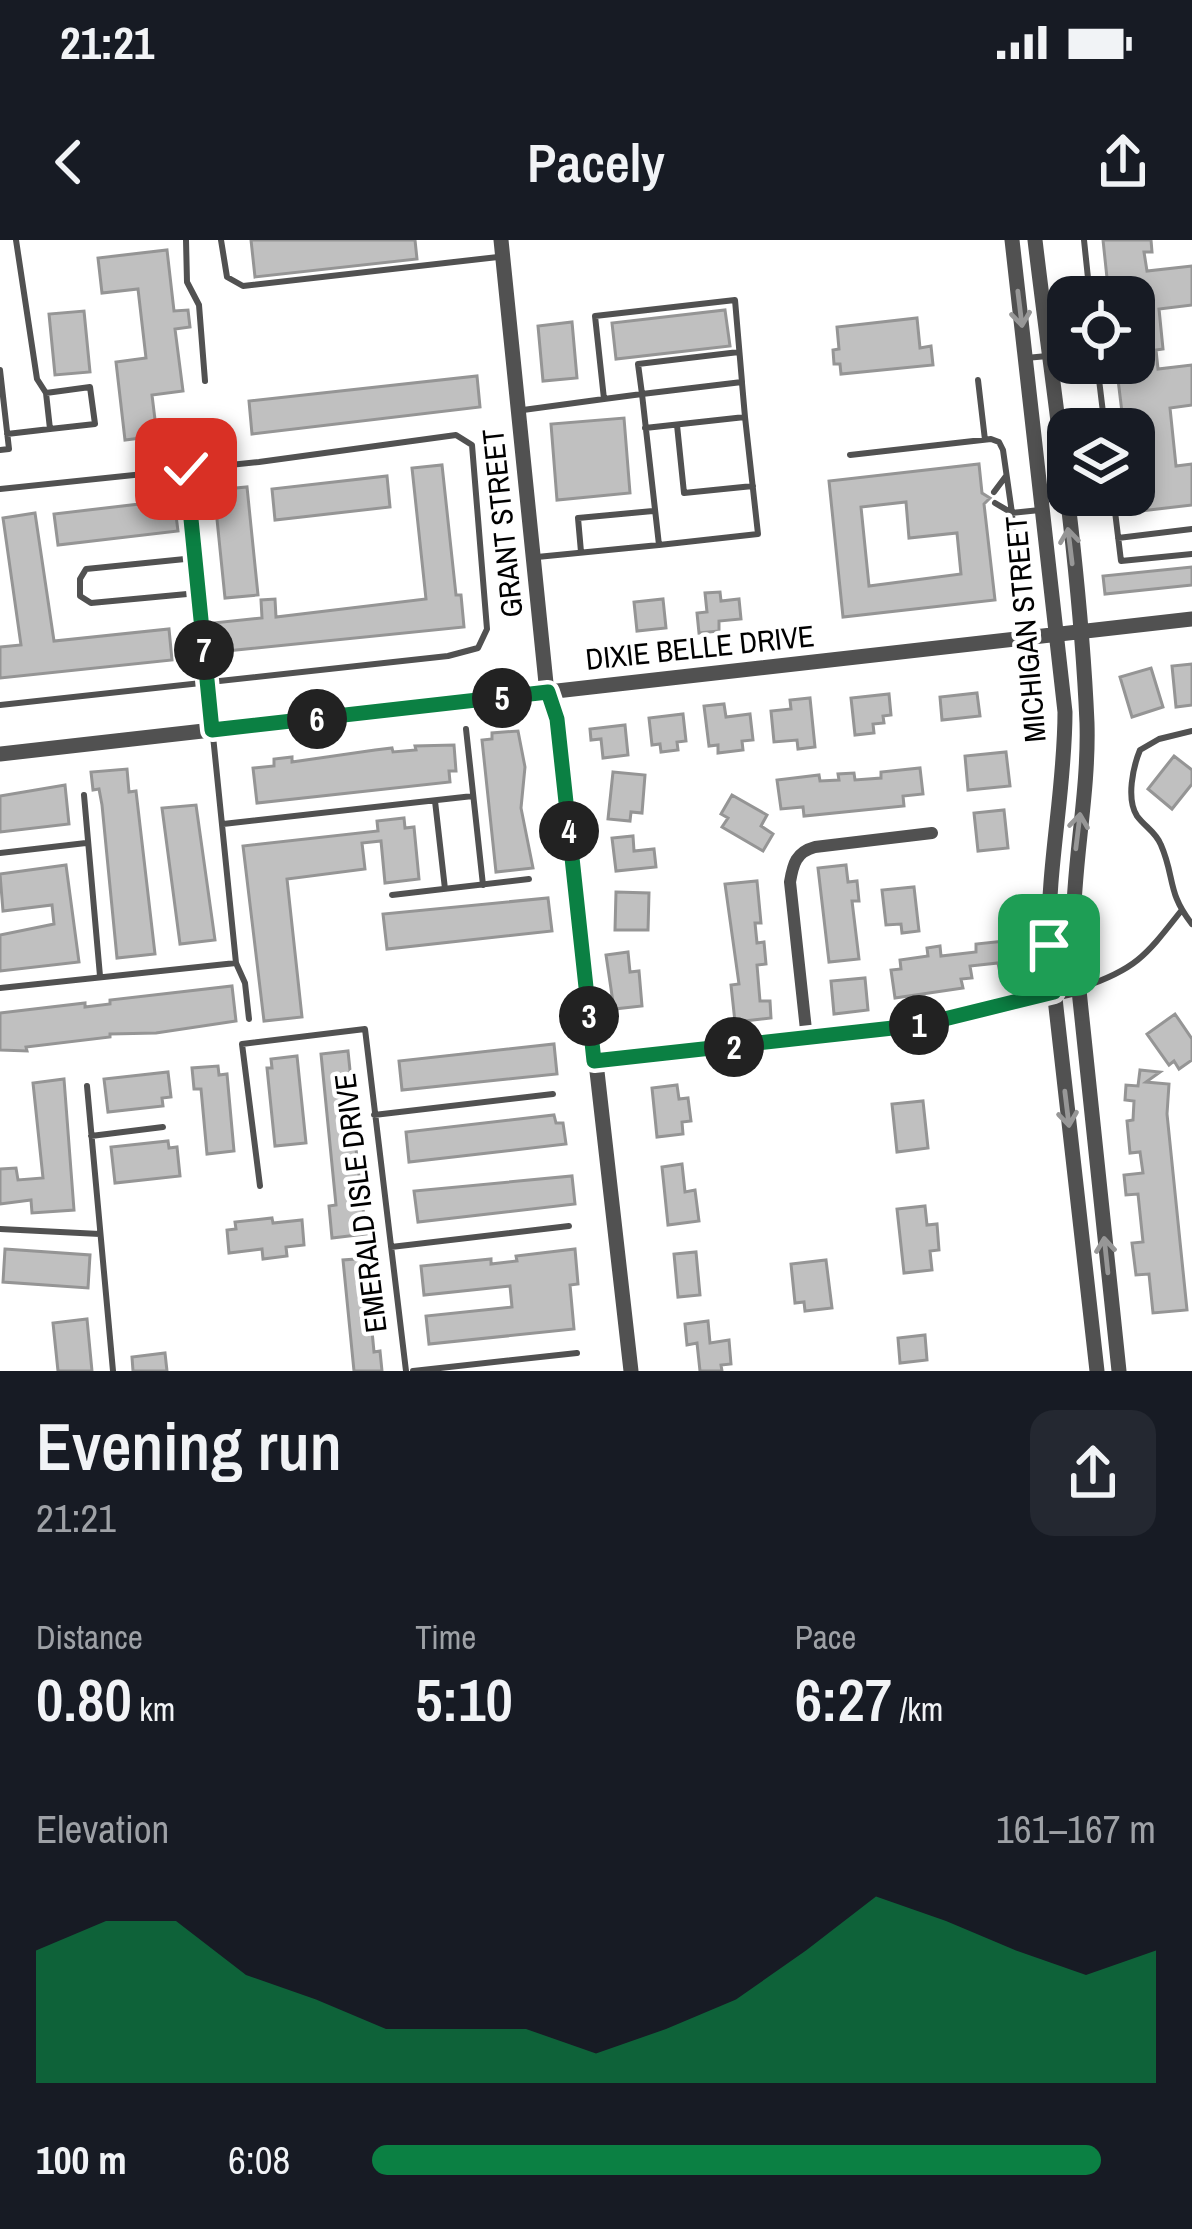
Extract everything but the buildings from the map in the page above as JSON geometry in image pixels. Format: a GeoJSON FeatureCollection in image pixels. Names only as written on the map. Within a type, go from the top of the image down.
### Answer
{"type":"FeatureCollection","features":[{"type":"Feature","properties":{"kind":"street","name":"MICHIGAN STREET"},"geometry":{"type":"LineString","coordinates":[[1012,240],[1058,635],[1065,733],[1048,889],[1054,992],[1097,1371]]}},
{"type":"Feature","properties":{"kind":"street","name":"MICHIGAN STREET"},"geometry":{"type":"LineString","coordinates":[[1035,240],[1047,317]]}},
{"type":"Feature","properties":{"kind":"street","name":"GRANT STREET"},"geometry":{"type":"LineString","coordinates":[[501,248],[548,692],[557,719],[631,1371]]}},
{"type":"Feature","properties":{"kind":"street","name":"MICHIGAN STREET"},"geometry":{"type":"LineString","coordinates":[[1056,384],[1087,728],[1073,877],[1077,989],[1119,1371]]}},
{"type":"Feature","properties":{"kind":"street","name":"DIXIE BELLE DRIVE"},"geometry":{"type":"LineString","coordinates":[[0,754],[1192,619]]}},
{"type":"Feature","properties":{"kind":"street"},"geometry":{"type":"LineString","coordinates":[[806,1039],[790,881],[793,863],[803,850],[815,847],[932,833]]}},
{"type":"Feature","properties":{"kind":"street"},"geometry":{"type":"LineString","coordinates":[[594,1061],[920,1025],[1077,989]]}},
{"type":"Feature","properties":{"kind":"lane"},"geometry":{"type":"LineString","coordinates":[[16,240],[37,379],[46,393],[50,429]]}},
{"type":"Feature","properties":{"kind":"lane"},"geometry":{"type":"LineString","coordinates":[[186,240],[187,282],[199,305],[206,381]]}},
{"type":"Feature","properties":{"kind":"lane"},"geometry":{"type":"LineString","coordinates":[[221,240],[227,277],[243,286],[501,248]]}},
{"type":"Feature","properties":{"kind":"lane"},"geometry":{"type":"LineString","coordinates":[[1084,240],[1088,276]]}},
{"type":"Feature","properties":{"kind":"lane"},"geometry":{"type":"LineString","coordinates":[[533,557],[758,534],[734,300],[595,316],[604,399]]}},
{"type":"Feature","properties":{"kind":"lane"},"geometry":{"type":"LineString","coordinates":[[658,544],[638,364],[739,352]]}},
{"type":"Feature","properties":{"kind":"lane"},"geometry":{"type":"LineString","coordinates":[[1025,358],[1047,356]]}},
{"type":"Feature","properties":{"kind":"lane"},"geometry":{"type":"LineString","coordinates":[[0,370],[9,449],[0,450]]}},
{"type":"Feature","properties":{"kind":"lane"},"geometry":{"type":"LineString","coordinates":[[978,380],[985,440]]}},
{"type":"Feature","properties":{"kind":"lane"},"geometry":{"type":"LineString","coordinates":[[519,411],[742,382]]}},
{"type":"Feature","properties":{"kind":"lane"},"geometry":{"type":"LineString","coordinates":[[7,434],[95,424],[90,387],[46,393]]}},
{"type":"Feature","properties":{"kind":"lane"},"geometry":{"type":"LineString","coordinates":[[646,428],[745,417]]}},
{"type":"Feature","properties":{"kind":"lane"},"geometry":{"type":"LineString","coordinates":[[677,425],[684,493],[753,485]]}},
{"type":"Feature","properties":{"kind":"lane"},"geometry":{"type":"LineString","coordinates":[[0,489],[456,435],[472,446],[487,628],[478,648],[448,656],[0,706]]}},
{"type":"Feature","properties":{"kind":"lane"},"geometry":{"type":"LineString","coordinates":[[850,455],[999,442],[1014,545]]}},
{"type":"Feature","properties":{"kind":"lane"},"geometry":{"type":"LineString","coordinates":[[186,469],[236,963],[245,983],[249,1019]]}},
{"type":"Feature","properties":{"kind":"lane"},"geometry":{"type":"LineString","coordinates":[[994,492],[1006,476]]}},
{"type":"Feature","properties":{"kind":"lane"},"geometry":{"type":"LineString","coordinates":[[995,503],[1012,513],[1043,509]]}},
{"type":"Feature","properties":{"kind":"lane"},"geometry":{"type":"LineString","coordinates":[[581,552],[578,518],[655,511]]}},
{"type":"Feature","properties":{"kind":"lane"},"geometry":{"type":"LineString","coordinates":[[1115,516],[1121,562],[1192,554]]}},
{"type":"Feature","properties":{"kind":"lane"},"geometry":{"type":"LineString","coordinates":[[1118,538],[1192,529]]}},
{"type":"Feature","properties":{"kind":"lane"},"geometry":{"type":"LineString","coordinates":[[195,558],[86,569],[79,590],[91,602],[198,593]]}},
{"type":"Feature","properties":{"kind":"lane"},"geometry":{"type":"LineString","coordinates":[[466,729],[483,885]]}},
{"type":"Feature","properties":{"kind":"lane"},"geometry":{"type":"LineString","coordinates":[[1192,731],[1159,739],[1140,750],[1132,800],[1137,815],[1162,847],[1172,895],[1192,924]]}},
{"type":"Feature","properties":{"kind":"lane"},"geometry":{"type":"LineString","coordinates":[[84,795],[100,976]]}},
{"type":"Feature","properties":{"kind":"lane"},"geometry":{"type":"LineString","coordinates":[[223,824],[473,796]]}},
{"type":"Feature","properties":{"kind":"lane"},"geometry":{"type":"LineString","coordinates":[[434,801],[445,890]]}},
{"type":"Feature","properties":{"kind":"lane"},"geometry":{"type":"LineString","coordinates":[[0,853],[86,843]]}},
{"type":"Feature","properties":{"kind":"lane"},"geometry":{"type":"LineString","coordinates":[[392,896],[529,880]]}},
{"type":"Feature","properties":{"kind":"lane"},"geometry":{"type":"LineString","coordinates":[[1077,989],[1118,976],[1136,964],[1181,911]]}},
{"type":"Feature","properties":{"kind":"lane"},"geometry":{"type":"LineString","coordinates":[[0,988],[236,963]]}},
{"type":"Feature","properties":{"kind":"lane","name":"EMERALD ISLE DRIVE"},"geometry":{"type":"LineString","coordinates":[[260,1186],[242,1044],[365,1029],[410,1371]]}},
{"type":"Feature","properties":{"kind":"lane"},"geometry":{"type":"LineString","coordinates":[[87,1086],[113,1371]]}},
{"type":"Feature","properties":{"kind":"lane"},"geometry":{"type":"LineString","coordinates":[[374,1115],[553,1094]]}},
{"type":"Feature","properties":{"kind":"lane"},"geometry":{"type":"LineString","coordinates":[[91,1136],[163,1127]]}},
{"type":"Feature","properties":{"kind":"lane"},"geometry":{"type":"LineString","coordinates":[[391,1247],[568,1226]]}},
{"type":"Feature","properties":{"kind":"lane"},"geometry":{"type":"LineString","coordinates":[[0,1229],[100,1234]]}},
{"type":"Feature","properties":{"kind":"lane"},"geometry":{"type":"LineString","coordinates":[[410,1371],[577,1353]]}},
{"type":"Feature","properties":{"kind":"route"},"geometry":{"type":"LineString","coordinates":[[186,469],[212,730],[548,692],[557,719],[594,1061],[920,1025],[1054,992],[1049,945]]}}]}
